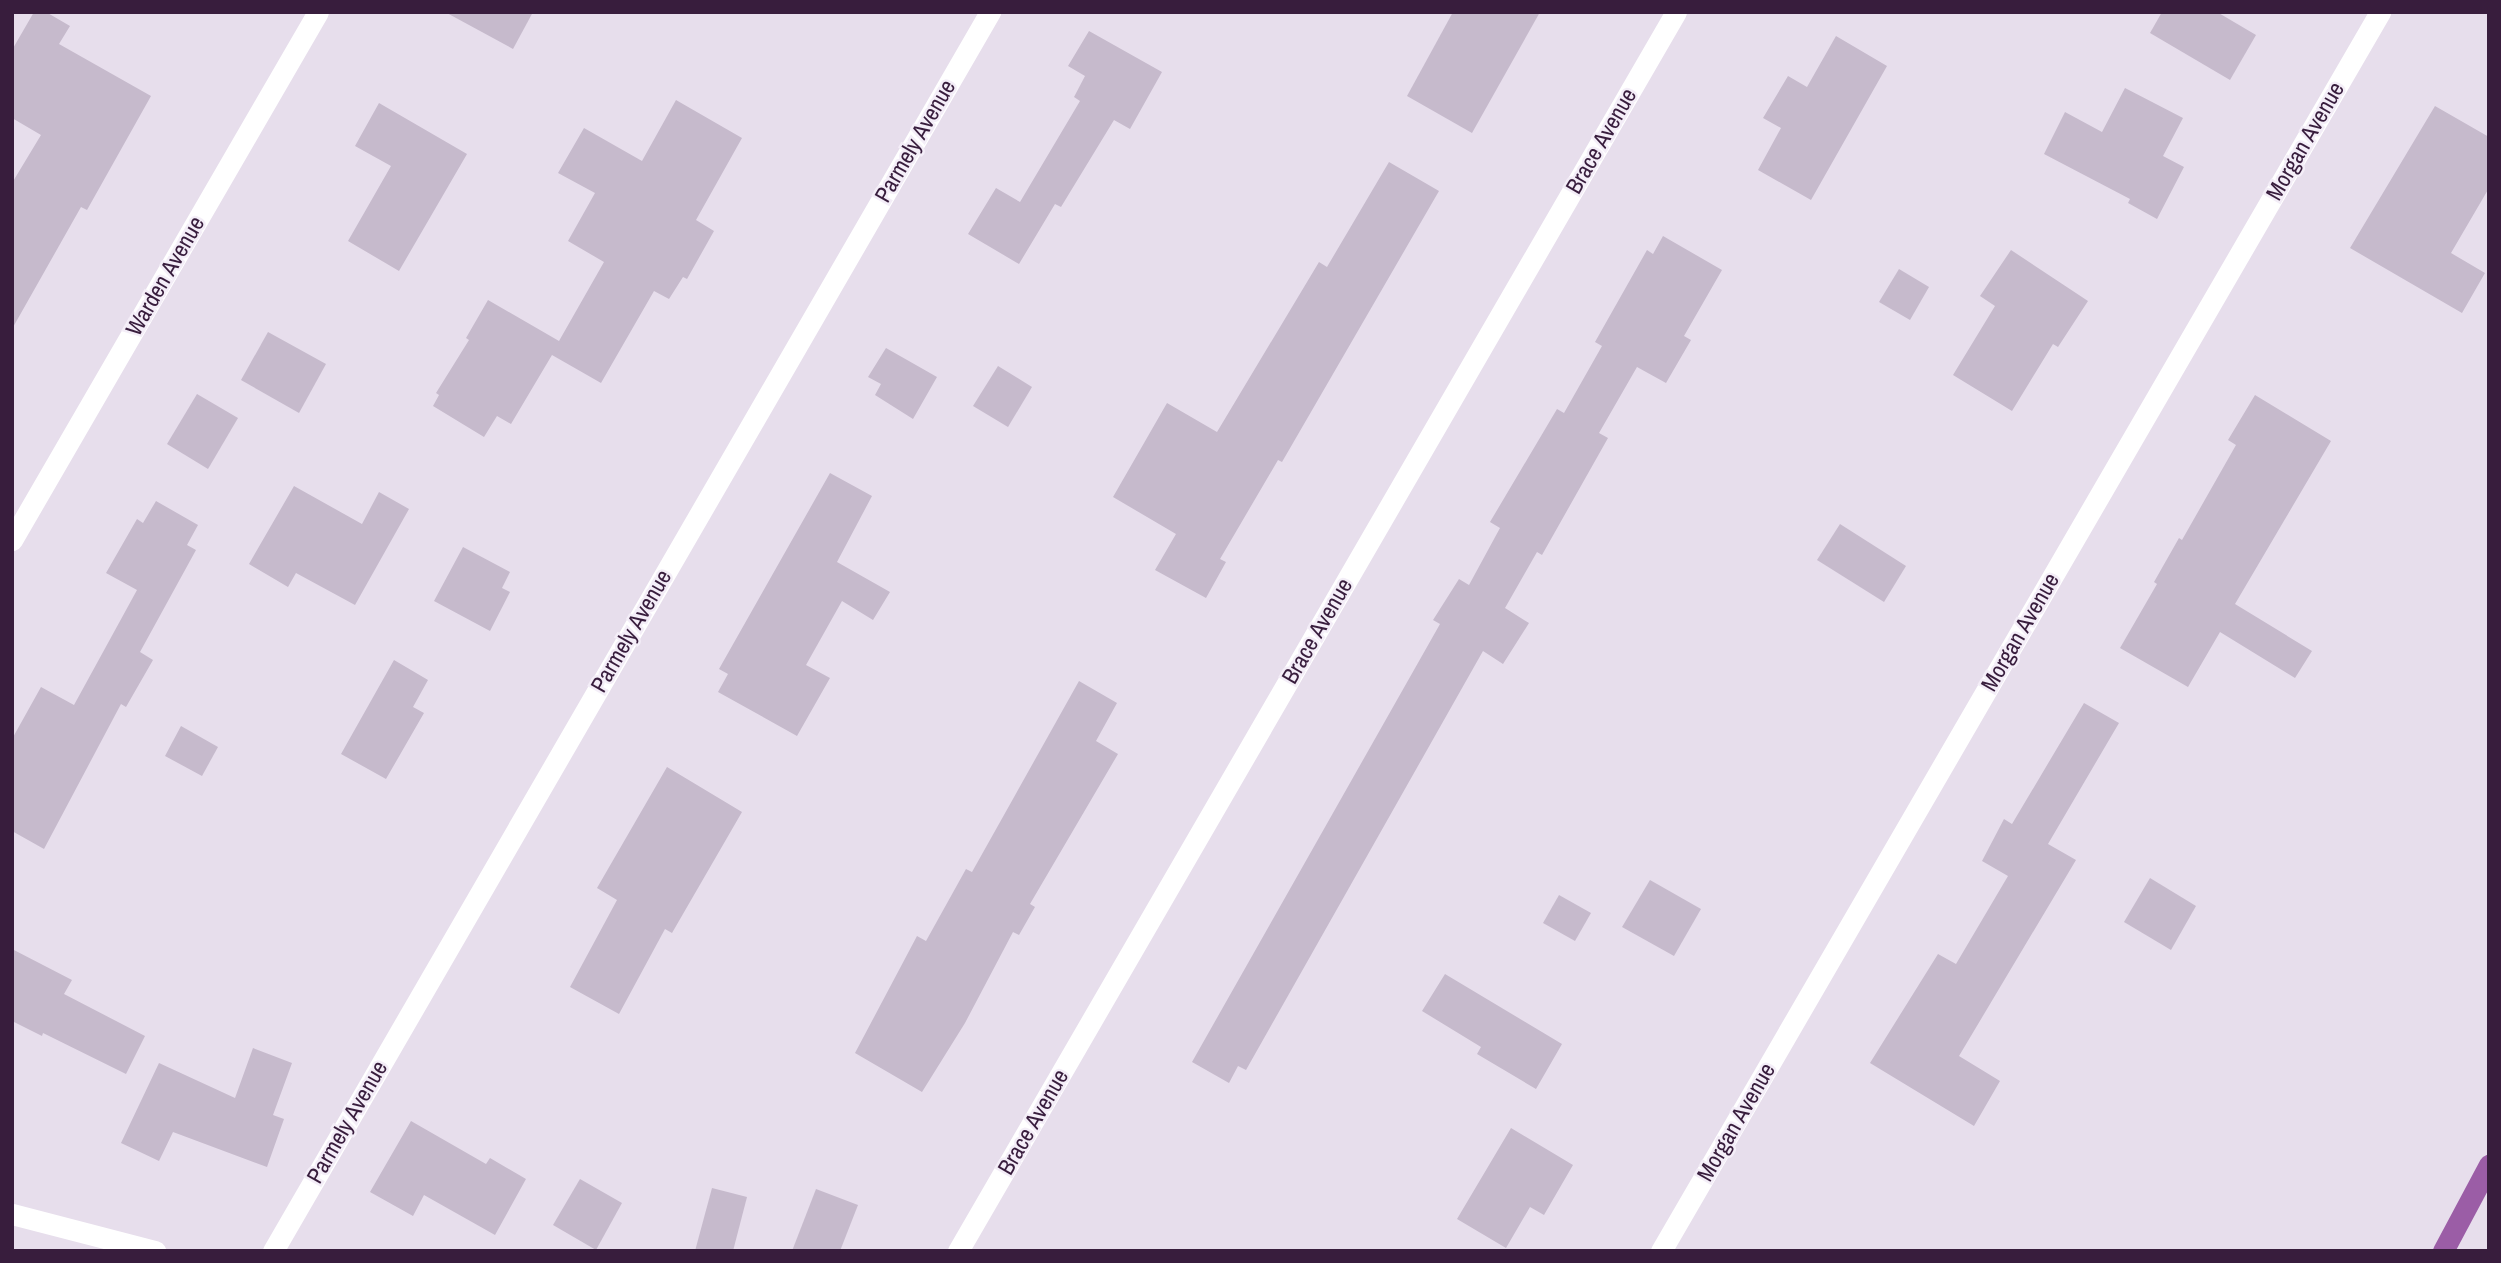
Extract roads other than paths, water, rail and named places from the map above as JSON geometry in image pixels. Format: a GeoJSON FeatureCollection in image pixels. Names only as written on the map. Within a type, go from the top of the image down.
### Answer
{"type":"FeatureCollection","features":[{"type":"Feature","properties":{"kind":"main road"},"geometry":{"type":"LineString","coordinates":[[2443,1251],[2489,1165]]}},
{"type":"Feature","properties":{"kind":"street","name":"Warden Avenue"},"geometry":{"type":"LineString","coordinates":[[12,540],[318,12]]}},
{"type":"Feature","properties":{"kind":"street","name":"Parmely Avenue"},"geometry":{"type":"LineString","coordinates":[[273,1251],[990,12]]}},
{"type":"Feature","properties":{"kind":"street","name":"Brace Avenue"},"geometry":{"type":"LineString","coordinates":[[958,1251],[1676,12]]}},
{"type":"Feature","properties":{"kind":"street","name":"Morgan Avenue"},"geometry":{"type":"LineString","coordinates":[[1661,1251],[2380,12]]}},
{"type":"Feature","properties":{"kind":"street"},"geometry":{"type":"LineString","coordinates":[[12,1214],[155,1251]]}}]}
